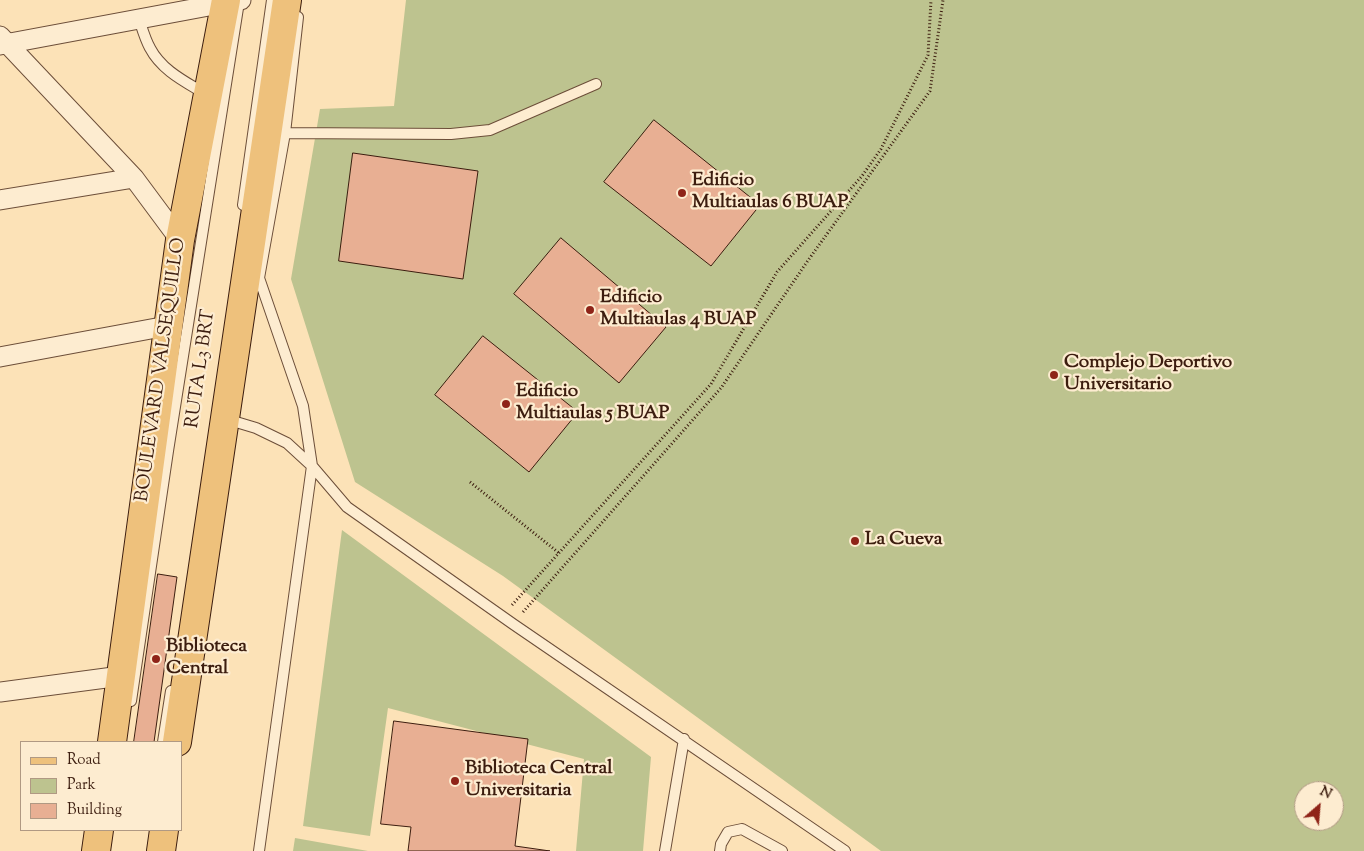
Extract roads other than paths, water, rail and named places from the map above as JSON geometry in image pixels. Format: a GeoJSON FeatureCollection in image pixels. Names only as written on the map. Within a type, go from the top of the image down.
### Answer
{"type":"FeatureCollection","features":[{"type":"Feature","properties":{"kind":"main road","name":"BOULEVARD VALSEQUILLO"},"geometry":{"type":"LineString","coordinates":[[112,741],[180,240],[208,95],[234,0]]}},
{"type":"Feature","properties":{"kind":"main road"},"geometry":{"type":"LineString","coordinates":[[177,741],[225,418],[293,5]]}},
{"type":"Feature","properties":{"kind":"main road"},"geometry":{"type":"LineString","coordinates":[[96,851],[99,831]]}},
{"type":"Feature","properties":{"kind":"main road"},"geometry":{"type":"LineString","coordinates":[[160,851],[164,831]]}},
{"type":"Feature","properties":{"kind":"street"},"geometry":{"type":"LineString","coordinates":[[2,41],[139,19],[234,0]]}},
{"type":"Feature","properties":{"kind":"street"},"geometry":{"type":"LineString","coordinates":[[2,41],[134,178],[180,240]]}},
{"type":"Feature","properties":{"kind":"street"},"geometry":{"type":"LineString","coordinates":[[0,200],[134,178]]}},
{"type":"Feature","properties":{"kind":"street"},"geometry":{"type":"LineString","coordinates":[[0,357],[168,326]]}},
{"type":"Feature","properties":{"kind":"street"},"geometry":{"type":"LineString","coordinates":[[0,692],[121,676]]}},
{"type":"Feature","properties":{"kind":"lane"},"geometry":{"type":"LineString","coordinates":[[129,715],[234,0]]}},
{"type":"Feature","properties":{"kind":"lane"},"geometry":{"type":"LineString","coordinates":[[242,214],[272,0]]}},
{"type":"Feature","properties":{"kind":"lane"},"geometry":{"type":"LineString","coordinates":[[259,851],[312,466],[303,406],[259,278],[285,132],[293,5]]}},
{"type":"Feature","properties":{"kind":"lane"},"geometry":{"type":"LineString","coordinates":[[139,19],[149,48],[159,62],[171,73],[208,95]]}},
{"type":"Feature","properties":{"kind":"lane"},"geometry":{"type":"LineString","coordinates":[[285,132],[451,134],[490,130],[596,84]]}},
{"type":"Feature","properties":{"kind":"lane"},"geometry":{"type":"LineString","coordinates":[[225,418],[256,428],[286,443],[312,466],[347,507],[513,624],[684,739],[845,851]]}},
{"type":"Feature","properties":{"kind":"lane"},"geometry":{"type":"LineString","coordinates":[[163,741],[172,683]]}},
{"type":"Feature","properties":{"kind":"lane"},"geometry":{"type":"LineString","coordinates":[[666,851],[684,739]]}},
{"type":"Feature","properties":{"kind":"lane"},"geometry":{"type":"LineString","coordinates":[[720,851],[721,844],[728,832],[742,829],[782,851]]}},
{"type":"Feature","properties":{"kind":"place","name":"Edificio Multiaulas 6 BUAP"},"geometry":{"type":"Point","coordinates":[682,193]}},
{"type":"Feature","properties":{"kind":"place","name":"Edificio Multiaulas 4 BUAP"},"geometry":{"type":"Point","coordinates":[590,310]}},
{"type":"Feature","properties":{"kind":"place","name":"Complejo Deportivo Universitario"},"geometry":{"type":"Point","coordinates":[1054,375]}},
{"type":"Feature","properties":{"kind":"place","name":"Edificio Multiaulas 5 BUAP"},"geometry":{"type":"Point","coordinates":[506,404]}},
{"type":"Feature","properties":{"kind":"place","name":"La Cueva"},"geometry":{"type":"Point","coordinates":[855,541]}},
{"type":"Feature","properties":{"kind":"place","name":"Biblioteca Central"},"geometry":{"type":"Point","coordinates":[156,659]}},
{"type":"Feature","properties":{"kind":"place","name":"Biblioteca Central Universitaria"},"geometry":{"type":"Point","coordinates":[455,781]}}]}
